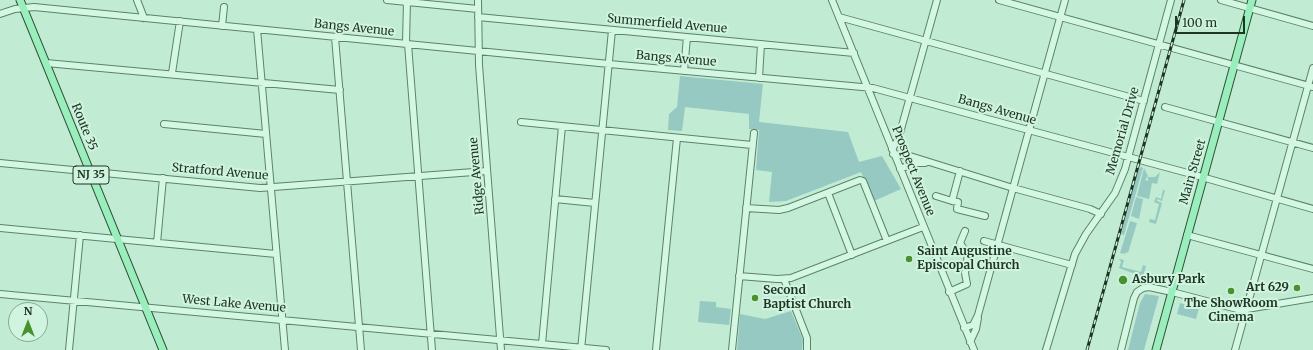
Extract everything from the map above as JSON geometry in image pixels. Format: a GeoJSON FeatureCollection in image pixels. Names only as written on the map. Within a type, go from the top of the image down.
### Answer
{"type":"FeatureCollection","features":[{"type":"Feature","properties":{"kind":"main road","name":"Main Street"},"geometry":{"type":"LineString","coordinates":[[1156,350],[1252,0]]}},
{"type":"Feature","properties":{"kind":"main road","name":"Route 35"},"geometry":{"type":"LineString","coordinates":[[22,4],[163,350]]}},
{"type":"Feature","properties":{"kind":"street"},"geometry":{"type":"LineString","coordinates":[[137,0],[144,18]]}},
{"type":"Feature","properties":{"kind":"street"},"geometry":{"type":"LineString","coordinates":[[387,0],[478,9]]}},
{"type":"Feature","properties":{"kind":"street","name":"Ridge Avenue"},"geometry":{"type":"LineString","coordinates":[[478,0],[478,51],[501,350]]}},
{"type":"Feature","properties":{"kind":"street","name":"Prospect Avenue"},"geometry":{"type":"LineString","coordinates":[[832,0],[949,292],[974,350]]}},
{"type":"Feature","properties":{"kind":"street"},"geometry":{"type":"LineString","coordinates":[[937,0],[898,140],[893,151],[1014,188],[1090,209],[1101,214]]}},
{"type":"Feature","properties":{"kind":"street"},"geometry":{"type":"LineString","coordinates":[[999,0],[1311,86]]}},
{"type":"Feature","properties":{"kind":"street"},"geometry":{"type":"LineString","coordinates":[[970,342],[976,329],[978,315],[1065,0]]}},
{"type":"Feature","properties":{"kind":"street","name":"Memorial Drive"},"geometry":{"type":"LineString","coordinates":[[1046,350],[1072,265],[1080,245],[1115,193],[1128,158],[1171,0]]}},
{"type":"Feature","properties":{"kind":"street"},"geometry":{"type":"LineString","coordinates":[[1221,0],[1313,26]]}},
{"type":"Feature","properties":{"kind":"street"},"geometry":{"type":"LineString","coordinates":[[406,1],[407,44],[419,176],[432,350]]}},
{"type":"Feature","properties":{"kind":"street"},"geometry":{"type":"LineString","coordinates":[[0,14],[22,4]]}},
{"type":"Feature","properties":{"kind":"street","name":"Bangs Avenue"},"geometry":{"type":"LineString","coordinates":[[22,4],[180,22],[868,88],[910,98],[1313,209]]}},
{"type":"Feature","properties":{"kind":"street"},"geometry":{"type":"LineString","coordinates":[[222,26],[224,7]]}},
{"type":"Feature","properties":{"kind":"street","name":"Summerfield Avenue"},"geometry":{"type":"LineString","coordinates":[[478,17],[854,53]]}},
{"type":"Feature","properties":{"kind":"street"},"geometry":{"type":"LineString","coordinates":[[839,17],[1144,101]]}},
{"type":"Feature","properties":{"kind":"street"},"geometry":{"type":"LineString","coordinates":[[172,73],[180,22]]}},
{"type":"Feature","properties":{"kind":"street"},"geometry":{"type":"LineString","coordinates":[[257,29],[284,350]]}},
{"type":"Feature","properties":{"kind":"street"},"geometry":{"type":"LineString","coordinates":[[581,349],[612,30]]}},
{"type":"Feature","properties":{"kind":"street"},"geometry":{"type":"LineString","coordinates":[[336,37],[361,350]]}},
{"type":"Feature","properties":{"kind":"street"},"geometry":{"type":"LineString","coordinates":[[684,71],[687,37]]}},
{"type":"Feature","properties":{"kind":"street"},"geometry":{"type":"LineString","coordinates":[[759,78],[762,44]]}},
{"type":"Feature","properties":{"kind":"street"},"geometry":{"type":"LineString","coordinates":[[46,63],[172,73],[340,90]]}},
{"type":"Feature","properties":{"kind":"street"},"geometry":{"type":"LineString","coordinates":[[1235,350],[1292,142],[1311,86],[1313,68]]}},
{"type":"Feature","properties":{"kind":"street"},"geometry":{"type":"LineString","coordinates":[[1165,107],[1313,148]]}},
{"type":"Feature","properties":{"kind":"street"},"geometry":{"type":"LineString","coordinates":[[521,122],[752,145]]}},
{"type":"Feature","properties":{"kind":"street"},"geometry":{"type":"LineString","coordinates":[[164,124],[266,134]]}},
{"type":"Feature","properties":{"kind":"street"},"geometry":{"type":"LineString","coordinates":[[542,344],[562,126]]}},
{"type":"Feature","properties":{"kind":"street"},"geometry":{"type":"LineString","coordinates":[[732,350],[754,133]]}},
{"type":"Feature","properties":{"kind":"street"},"geometry":{"type":"LineString","coordinates":[[656,350],[677,138]]}},
{"type":"Feature","properties":{"kind":"street","name":"Stratford Avenue"},"geometry":{"type":"LineString","coordinates":[[0,163],[260,188],[487,171]]}},
{"type":"Feature","properties":{"kind":"street"},"geometry":{"type":"LineString","coordinates":[[900,169],[914,163],[933,163]]}},
{"type":"Feature","properties":{"kind":"street"},"geometry":{"type":"LineString","coordinates":[[952,201],[960,171]]}},
{"type":"Feature","properties":{"kind":"street"},"geometry":{"type":"LineString","coordinates":[[157,243],[163,178]]}},
{"type":"Feature","properties":{"kind":"street"},"geometry":{"type":"LineString","coordinates":[[746,208],[779,210],[795,206],[860,180],[863,181],[887,241]]}},
{"type":"Feature","properties":{"kind":"street"},"geometry":{"type":"LineString","coordinates":[[828,193],[852,255]]}},
{"type":"Feature","properties":{"kind":"street"},"geometry":{"type":"LineString","coordinates":[[936,196],[958,202],[957,209],[985,216]]}},
{"type":"Feature","properties":{"kind":"street"},"geometry":{"type":"LineString","coordinates":[[555,199],[595,203]]}},
{"type":"Feature","properties":{"kind":"street"},"geometry":{"type":"LineString","coordinates":[[739,276],[784,278],[799,275],[923,227]]}},
{"type":"Feature","properties":{"kind":"street"},"geometry":{"type":"LineString","coordinates":[[0,228],[276,254]]}},
{"type":"Feature","properties":{"kind":"street"},"geometry":{"type":"LineString","coordinates":[[949,292],[967,284],[965,273],[968,255],[960,243],[965,231]]}},
{"type":"Feature","properties":{"kind":"street"},"geometry":{"type":"LineString","coordinates":[[69,350],[80,235]]}},
{"type":"Feature","properties":{"kind":"street"},"geometry":{"type":"LineString","coordinates":[[1187,235],[1313,269]]}},
{"type":"Feature","properties":{"kind":"street"},"geometry":{"type":"LineString","coordinates":[[984,241],[1072,265]]}},
{"type":"Feature","properties":{"kind":"street"},"geometry":{"type":"LineString","coordinates":[[784,278],[807,338],[807,350]]}},
{"type":"Feature","properties":{"kind":"street"},"geometry":{"type":"LineString","coordinates":[[1121,350],[1134,298],[1138,291],[1147,287],[1172,292],[1239,310],[1313,298]]}},
{"type":"Feature","properties":{"kind":"street","name":"West Lake Avenue"},"geometry":{"type":"LineString","coordinates":[[0,294],[466,336],[581,349],[606,350]]}},
{"type":"Feature","properties":{"kind":"street"},"geometry":{"type":"LineString","coordinates":[[964,328],[973,325],[978,315]]}},
{"type":"Feature","properties":{"kind":"shaded area"},"geometry":{"type":"Polygon","coordinates":[[[680,76],[763,84],[759,122],[848,132],[859,162],[882,156],[901,189],[874,201],[861,172],[786,201],[769,202],[772,172],[756,170],[759,130],[749,129],[749,114],[685,107],[682,131],[668,130],[669,114],[677,107],[680,76]]]}},
{"type":"Feature","properties":{"kind":"shaded area"},"geometry":{"type":"Polygon","coordinates":[[[1139,168],[1143,168],[1124,235],[1121,234],[1139,168]]]}},
{"type":"Feature","properties":{"kind":"shaded area"},"geometry":{"type":"Polygon","coordinates":[[[1144,168],[1148,176],[1145,180],[1148,181],[1148,177],[1155,177],[1160,172],[1157,184],[1152,183],[1149,199],[1137,196],[1144,168]]]}},
{"type":"Feature","properties":{"kind":"shaded area"},"geometry":{"type":"Polygon","coordinates":[[[1163,190],[1165,190],[1162,201],[1157,199],[1157,201],[1162,203],[1156,224],[1149,222],[1150,219],[1155,220],[1159,204],[1154,202],[1156,197],[1161,199],[1163,190]]]}},
{"type":"Feature","properties":{"kind":"shaded area"},"geometry":{"type":"Polygon","coordinates":[[[1136,197],[1143,199],[1139,219],[1131,216],[1136,197]]]}},
{"type":"Feature","properties":{"kind":"shaded area"},"geometry":{"type":"Polygon","coordinates":[[[1130,221],[1137,223],[1128,253],[1120,253],[1130,221]]]}},
{"type":"Feature","properties":{"kind":"shaded area"},"geometry":{"type":"Polygon","coordinates":[[[1119,259],[1124,260],[1122,267],[1141,272],[1143,265],[1146,266],[1143,277],[1119,268],[1121,262],[1119,259]]]}},
{"type":"Feature","properties":{"kind":"shaded area"},"geometry":{"type":"Polygon","coordinates":[[[1145,294],[1159,296],[1144,350],[1128,350],[1140,303],[1145,294]]]}},
{"type":"Feature","properties":{"kind":"shaded area"},"geometry":{"type":"Polygon","coordinates":[[[700,301],[716,302],[716,307],[731,309],[729,325],[698,322],[700,301]]]}},
{"type":"Feature","properties":{"kind":"shaded area"},"geometry":{"type":"Polygon","coordinates":[[[1180,303],[1199,308],[1196,319],[1177,314],[1180,303]]]}},
{"type":"Feature","properties":{"kind":"shaded area"},"geometry":{"type":"Polygon","coordinates":[[[791,311],[803,340],[802,350],[737,350],[740,314],[765,319],[791,311]]]}},
{"type":"Feature","properties":{"kind":"railway"},"geometry":{"type":"LineString","coordinates":[[1087,350],[1184,0]]}},
{"type":"Feature","properties":{"kind":"place","name":"Saint Augustine Episcopal Church"},"geometry":{"type":"Point","coordinates":[909,259]}},
{"type":"Feature","properties":{"kind":"place","name":"Asbury Park"},"geometry":{"type":"Point","coordinates":[1123,280]}},
{"type":"Feature","properties":{"kind":"place","name":"Art 629"},"geometry":{"type":"Point","coordinates":[1297,288]}},
{"type":"Feature","properties":{"kind":"place","name":"The ShowRoom Cinema"},"geometry":{"type":"Point","coordinates":[1231,291]}},
{"type":"Feature","properties":{"kind":"place","name":"Second Baptist Church"},"geometry":{"type":"Point","coordinates":[755,298]}}]}
